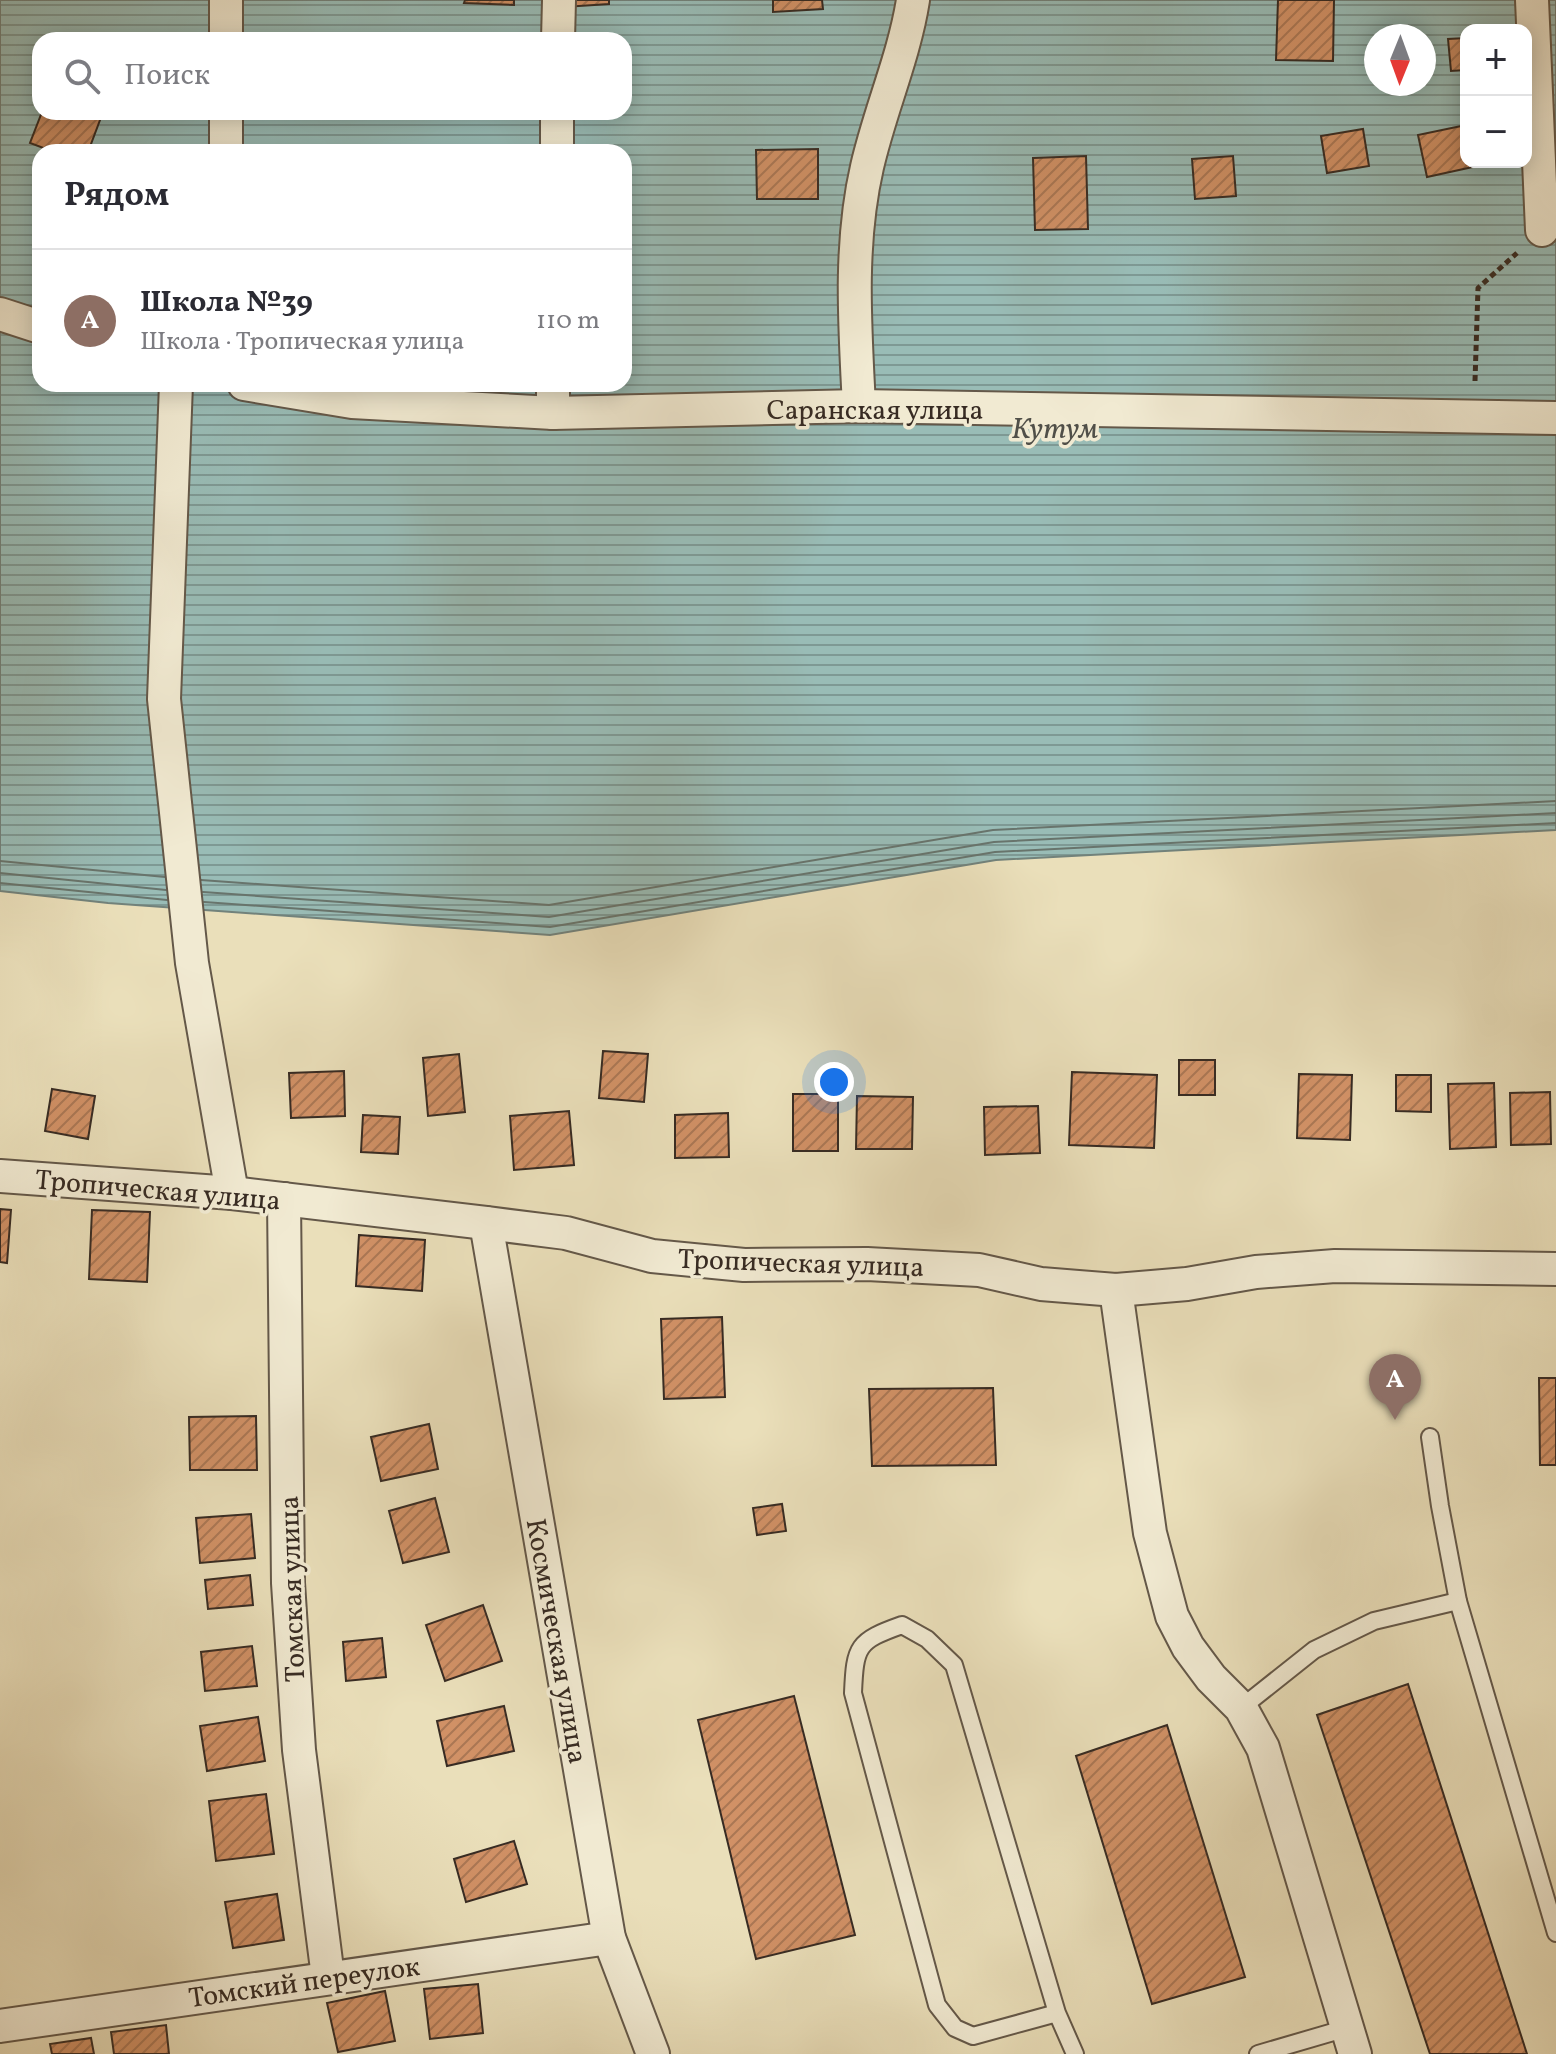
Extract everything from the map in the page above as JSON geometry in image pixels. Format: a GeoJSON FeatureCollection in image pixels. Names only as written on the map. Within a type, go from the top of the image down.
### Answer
{"type":"FeatureCollection","features":[{"type":"Feature","properties":{"kind":"street"},"geometry":{"type":"LineString","coordinates":[[226,0],[226,32]]}},
{"type":"Feature","properties":{"kind":"street"},"geometry":{"type":"LineString","coordinates":[[558,32],[559,0]]}},
{"type":"Feature","properties":{"kind":"street"},"geometry":{"type":"LineString","coordinates":[[859,406],[855,310],[857,226],[867,167],[909,25],[913,0]]}},
{"type":"Feature","properties":{"kind":"street"},"geometry":{"type":"LineString","coordinates":[[1532,0],[1542,230]]}},
{"type":"Feature","properties":{"kind":"street"},"geometry":{"type":"LineString","coordinates":[[226,120],[226,144]]}},
{"type":"Feature","properties":{"kind":"street"},"geometry":{"type":"LineString","coordinates":[[557,120],[557,144]]}},
{"type":"Feature","properties":{"kind":"street"},"geometry":{"type":"LineString","coordinates":[[0,314],[32,324]]}},
{"type":"Feature","properties":{"kind":"street"},"geometry":{"type":"LineString","coordinates":[[176,392],[164,699],[187,925],[232,1193]]}},
{"type":"Feature","properties":{"kind":"street","name":"Саранская улица"},"geometry":{"type":"LineString","coordinates":[[292,392],[352,402],[553,398],[1556,418]]}},
{"type":"Feature","properties":{"kind":"street","name":"Тропическая улица"},"geometry":{"type":"LineString","coordinates":[[0,1176],[232,1193],[486,1223],[566,1233],[652,1256],[744,1265],[867,1264],[979,1270],[1041,1284],[1116,1290],[1187,1284],[1256,1272],[1335,1266],[1556,1269]]}},
{"type":"Feature","properties":{"kind":"street","name":"Томская улица"},"geometry":{"type":"LineString","coordinates":[[284,1199],[288,1583],[299,1750],[328,1977]]}},
{"type":"Feature","properties":{"kind":"street","name":"Космическая улица"},"geometry":{"type":"LineString","coordinates":[[486,1223],[609,1938],[653,2054]]}},
{"type":"Feature","properties":{"kind":"street"},"geometry":{"type":"LineString","coordinates":[[1116,1290],[1150,1533],[1172,1616],[1188,1647],[1211,1678],[1241,1708],[1263,1748],[1351,2041]]}},
{"type":"Feature","properties":{"kind":"street","name":"Томский переулок"},"geometry":{"type":"LineString","coordinates":[[0,2026],[609,1938]]}},
{"type":"Feature","properties":{"kind":"lane"},"geometry":{"type":"LineString","coordinates":[[1430,1437],[1458,1601],[1556,1933]]}},
{"type":"Feature","properties":{"kind":"lane"},"geometry":{"type":"LineString","coordinates":[[1241,1708],[1314,1650],[1374,1621],[1458,1601]]}},
{"type":"Feature","properties":{"kind":"lane"},"geometry":{"type":"LineString","coordinates":[[1057,2013],[973,2036],[955,2028],[937,2005],[853,1693],[855,1655],[872,1635],[902,1625],[927,1639],[954,1665],[1057,2013],[1075,2054]]}},
{"type":"Feature","properties":{"kind":"lane"},"geometry":{"type":"LineString","coordinates":[[1258,2054],[1351,2041]]}},
{"type":"Feature","properties":{"kind":"path"},"geometry":{"type":"LineString","coordinates":[[1474,417],[1478,288],[1542,230]]}},
{"type":"Feature","properties":{"kind":"water","name":"Кутум"},"geometry":{"type":"Polygon","coordinates":[[[0,0],[1556,0],[1556,830],[996,860],[550,935],[108,903],[0,891],[0,0]]]}},
{"type":"Feature","properties":{"kind":"building"},"geometry":{"type":"Polygon","coordinates":[[[465,0],[514,0],[514,5],[464,3],[465,0]]]}},
{"type":"Feature","properties":{"kind":"building"},"geometry":{"type":"Polygon","coordinates":[[[564,0],[609,0],[609,4],[564,7],[564,0]]]}},
{"type":"Feature","properties":{"kind":"building"},"geometry":{"type":"Polygon","coordinates":[[[773,0],[822,0],[823,9],[773,12],[773,0]]]}},
{"type":"Feature","properties":{"kind":"building"},"geometry":{"type":"Polygon","coordinates":[[[1278,0],[1334,0],[1333,61],[1276,60],[1278,0]]]}},
{"type":"Feature","properties":{"kind":"building"},"geometry":{"type":"Polygon","coordinates":[[[1460,38],[1460,70],[1451,71],[1448,39],[1460,38]]]}},
{"type":"Feature","properties":{"kind":"building"},"geometry":{"type":"Polygon","coordinates":[[[39,120],[100,120],[91,144],[30,143],[39,120]]]}},
{"type":"Feature","properties":{"kind":"building"},"geometry":{"type":"Polygon","coordinates":[[[1460,126],[1460,168],[1468,168],[1427,177],[1418,135],[1460,126]]]}},
{"type":"Feature","properties":{"kind":"building"},"geometry":{"type":"Polygon","coordinates":[[[1363,129],[1369,166],[1327,173],[1321,136],[1363,129]]]}},
{"type":"Feature","properties":{"kind":"building"},"geometry":{"type":"Polygon","coordinates":[[[818,149],[818,199],[757,199],[756,150],[818,149]]]}},
{"type":"Feature","properties":{"kind":"building"},"geometry":{"type":"Polygon","coordinates":[[[1086,156],[1088,229],[1035,230],[1033,158],[1086,156]]]}},
{"type":"Feature","properties":{"kind":"building"},"geometry":{"type":"Polygon","coordinates":[[[1233,156],[1236,196],[1195,199],[1192,159],[1233,156]]]}},
{"type":"Feature","properties":{"kind":"building"},"geometry":{"type":"Polygon","coordinates":[[[603,1051],[648,1054],[644,1102],[599,1098],[603,1051]]]}},
{"type":"Feature","properties":{"kind":"building"},"geometry":{"type":"Polygon","coordinates":[[[459,1054],[465,1112],[428,1116],[423,1058],[459,1054]]]}},
{"type":"Feature","properties":{"kind":"building"},"geometry":{"type":"Polygon","coordinates":[[[1179,1060],[1215,1060],[1215,1095],[1179,1095],[1179,1060]]]}},
{"type":"Feature","properties":{"kind":"building"},"geometry":{"type":"Polygon","coordinates":[[[344,1071],[345,1116],[291,1118],[289,1073],[344,1071]]]}},
{"type":"Feature","properties":{"kind":"building"},"geometry":{"type":"Polygon","coordinates":[[[1072,1072],[1157,1075],[1154,1148],[1069,1145],[1072,1072]]]}},
{"type":"Feature","properties":{"kind":"building"},"geometry":{"type":"Polygon","coordinates":[[[1299,1074],[1352,1075],[1350,1140],[1297,1138],[1299,1074]]]}},
{"type":"Feature","properties":{"kind":"building"},"geometry":{"type":"Polygon","coordinates":[[[1396,1075],[1431,1075],[1431,1112],[1396,1111],[1396,1075]]]}},
{"type":"Feature","properties":{"kind":"building"},"geometry":{"type":"Polygon","coordinates":[[[1494,1083],[1496,1147],[1450,1149],[1448,1084],[1494,1083]]]}},
{"type":"Feature","properties":{"kind":"building"},"geometry":{"type":"Polygon","coordinates":[[[52,1089],[95,1096],[88,1139],[45,1131],[52,1089]]]}},
{"type":"Feature","properties":{"kind":"building"},"geometry":{"type":"Polygon","coordinates":[[[1550,1092],[1551,1144],[1511,1145],[1510,1093],[1550,1092]]]}},
{"type":"Feature","properties":{"kind":"building"},"geometry":{"type":"Polygon","coordinates":[[[793,1094],[838,1094],[838,1151],[793,1151],[793,1094]]]}},
{"type":"Feature","properties":{"kind":"building"},"geometry":{"type":"Polygon","coordinates":[[[857,1096],[913,1097],[912,1149],[856,1149],[857,1096]]]}},
{"type":"Feature","properties":{"kind":"building"},"geometry":{"type":"Polygon","coordinates":[[[1038,1106],[1040,1153],[985,1155],[984,1107],[1038,1106]]]}},
{"type":"Feature","properties":{"kind":"building"},"geometry":{"type":"Polygon","coordinates":[[[569,1111],[574,1165],[514,1170],[510,1116],[569,1111]]]}},
{"type":"Feature","properties":{"kind":"building"},"geometry":{"type":"Polygon","coordinates":[[[728,1113],[729,1157],[675,1158],[675,1115],[728,1113]]]}},
{"type":"Feature","properties":{"kind":"building"},"geometry":{"type":"Polygon","coordinates":[[[363,1115],[400,1117],[398,1154],[361,1152],[363,1115]]]}},
{"type":"Feature","properties":{"kind":"building"},"geometry":{"type":"Polygon","coordinates":[[[0,1209],[11,1210],[7,1263],[0,1262],[0,1209]]]}},
{"type":"Feature","properties":{"kind":"building"},"geometry":{"type":"Polygon","coordinates":[[[92,1210],[150,1212],[147,1282],[89,1279],[92,1210]]]}},
{"type":"Feature","properties":{"kind":"building"},"geometry":{"type":"Polygon","coordinates":[[[359,1235],[425,1240],[422,1291],[356,1286],[359,1235]]]}},
{"type":"Feature","properties":{"kind":"building"},"geometry":{"type":"Polygon","coordinates":[[[722,1317],[725,1397],[664,1399],[661,1319],[722,1317]]]}},
{"type":"Feature","properties":{"kind":"building"},"geometry":{"type":"Polygon","coordinates":[[[1539,1378],[1556,1378],[1556,1465],[1540,1465],[1539,1378]]]}},
{"type":"Feature","properties":{"kind":"building"},"geometry":{"type":"Polygon","coordinates":[[[993,1388],[996,1465],[872,1466],[869,1389],[993,1388]]]}},
{"type":"Feature","properties":{"kind":"building"},"geometry":{"type":"Polygon","coordinates":[[[256,1416],[257,1470],[190,1470],[189,1417],[256,1416]]]}},
{"type":"Feature","properties":{"kind":"building"},"geometry":{"type":"Polygon","coordinates":[[[429,1424],[438,1469],[381,1481],[371,1437],[429,1424]]]}},
{"type":"Feature","properties":{"kind":"building"},"geometry":{"type":"Polygon","coordinates":[[[435,1498],[449,1552],[403,1563],[389,1511],[435,1498]]]}},
{"type":"Feature","properties":{"kind":"building"},"geometry":{"type":"Polygon","coordinates":[[[782,1504],[786,1531],[757,1535],[753,1508],[782,1504]]]}},
{"type":"Feature","properties":{"kind":"building"},"geometry":{"type":"Polygon","coordinates":[[[251,1514],[255,1558],[200,1563],[196,1518],[251,1514]]]}},
{"type":"Feature","properties":{"kind":"building"},"geometry":{"type":"Polygon","coordinates":[[[250,1575],[253,1605],[208,1609],[205,1580],[250,1575]]]}},
{"type":"Feature","properties":{"kind":"building"},"geometry":{"type":"Polygon","coordinates":[[[483,1605],[502,1661],[445,1681],[426,1625],[483,1605]]]}},
{"type":"Feature","properties":{"kind":"building"},"geometry":{"type":"Polygon","coordinates":[[[382,1638],[386,1677],[346,1681],[343,1642],[382,1638]]]}},
{"type":"Feature","properties":{"kind":"building"},"geometry":{"type":"Polygon","coordinates":[[[252,1646],[257,1686],[205,1691],[201,1652],[252,1646]]]}},
{"type":"Feature","properties":{"kind":"building"},"geometry":{"type":"Polygon","coordinates":[[[1408,1684],[1527,2054],[1430,2054],[1317,1715],[1408,1684]]]}},
{"type":"Feature","properties":{"kind":"building"},"geometry":{"type":"Polygon","coordinates":[[[794,1696],[855,1935],[756,1959],[698,1720],[794,1696]]]}},
{"type":"Feature","properties":{"kind":"building"},"geometry":{"type":"Polygon","coordinates":[[[504,1706],[514,1751],[447,1766],[437,1721],[504,1706]]]}},
{"type":"Feature","properties":{"kind":"building"},"geometry":{"type":"Polygon","coordinates":[[[258,1717],[265,1761],[207,1771],[200,1726],[258,1717]]]}},
{"type":"Feature","properties":{"kind":"building"},"geometry":{"type":"Polygon","coordinates":[[[1167,1725],[1245,1977],[1152,2004],[1076,1756],[1167,1725]]]}},
{"type":"Feature","properties":{"kind":"building"},"geometry":{"type":"Polygon","coordinates":[[[266,1794],[274,1854],[216,1861],[209,1801],[266,1794]]]}},
{"type":"Feature","properties":{"kind":"building"},"geometry":{"type":"Polygon","coordinates":[[[514,1841],[527,1884],[466,1902],[454,1859],[514,1841]]]}},
{"type":"Feature","properties":{"kind":"building"},"geometry":{"type":"Polygon","coordinates":[[[277,1894],[284,1940],[233,1948],[225,1902],[277,1894]]]}},
{"type":"Feature","properties":{"kind":"building"},"geometry":{"type":"Polygon","coordinates":[[[478,1984],[483,2033],[430,2039],[424,1989],[478,1984]]]}},
{"type":"Feature","properties":{"kind":"building"},"geometry":{"type":"Polygon","coordinates":[[[385,1991],[395,2041],[338,2052],[327,2003],[385,1991]]]}},
{"type":"Feature","properties":{"kind":"building"},"geometry":{"type":"Polygon","coordinates":[[[166,2025],[169,2054],[114,2054],[111,2032],[166,2025]]]}},
{"type":"Feature","properties":{"kind":"building"},"geometry":{"type":"Polygon","coordinates":[[[91,2038],[94,2054],[52,2054],[50,2044],[91,2038]]]}},
{"type":"Feature","properties":{"kind":"place","name":"Школа №39"},"geometry":{"type":"Point","coordinates":[1395,1420]}}]}
